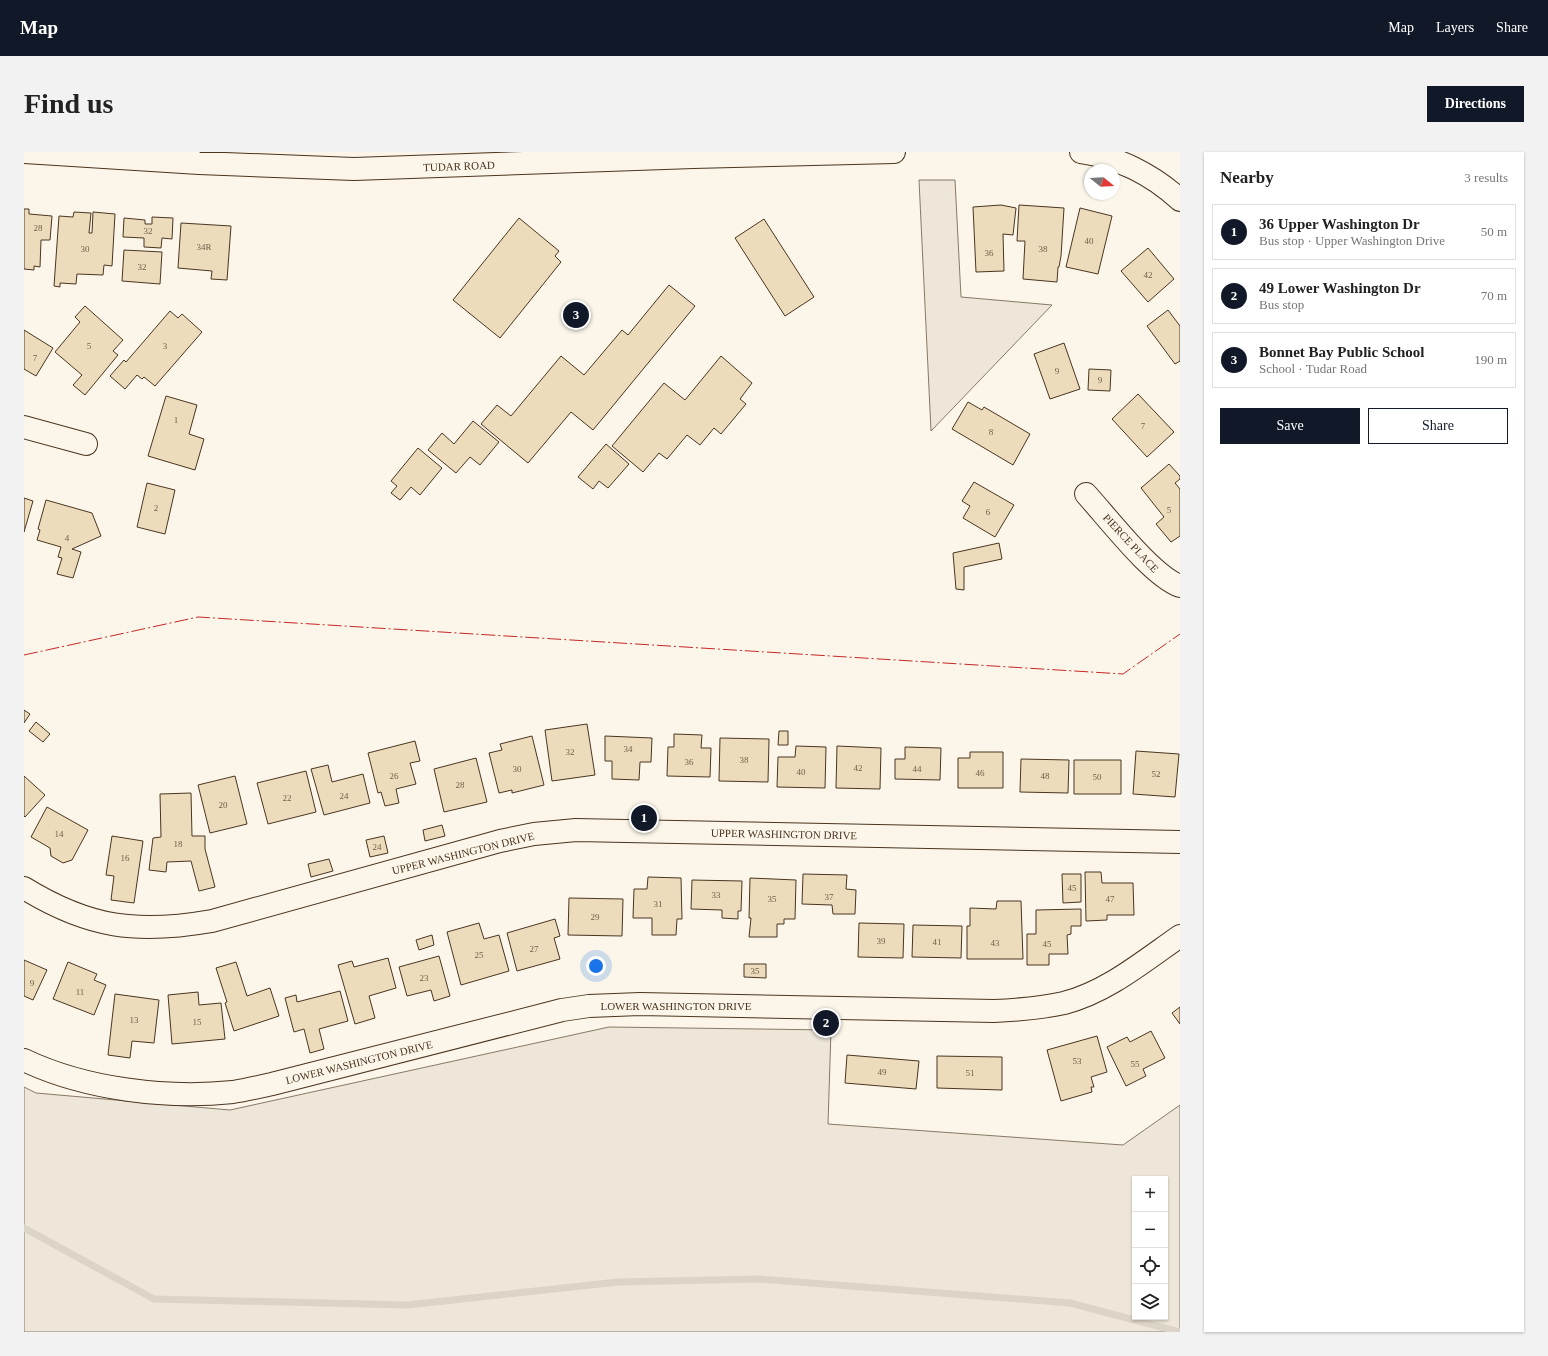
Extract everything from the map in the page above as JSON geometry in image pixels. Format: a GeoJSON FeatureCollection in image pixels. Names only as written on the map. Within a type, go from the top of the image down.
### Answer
{"type":"FeatureCollection","features":[{"type":"Feature","properties":{"kind":"street","name":"TUDAR ROAD"},"geometry":{"type":"LineString","coordinates":[[24,152],[199,163],[354,169],[442,159],[894,152]]}},
{"type":"Feature","properties":{"kind":"street"},"geometry":{"type":"LineString","coordinates":[[1081,152],[1116,161],[1140,172],[1180,200]]}},
{"type":"Feature","properties":{"kind":"street"},"geometry":{"type":"LineString","coordinates":[[24,427],[86,444]]}},
{"type":"Feature","properties":{"kind":"street","name":"PIERCE PLACE"},"geometry":{"type":"LineString","coordinates":[[1086,494],[1156,572],[1171,583],[1180,586]]}},
{"type":"Feature","properties":{"kind":"street","name":"UPPER WASHINGTON DRIVE"},"geometry":{"type":"LineString","coordinates":[[24,888],[47,902],[78,915],[107,924],[137,928],[176,927],[212,921],[500,842],[534,834],[576,830],[1180,842]]}},
{"type":"Feature","properties":{"kind":"street","name":"LOWER WASHINGTON DRIVE"},"geometry":{"type":"LineString","coordinates":[[24,1060],[39,1067],[86,1081],[127,1089],[176,1093],[234,1092],[303,1076],[537,1016],[589,1006],[640,1004],[994,1011],[1032,1009],[1065,1002],[1096,990],[1126,973],[1180,936]]}},
{"type":"Feature","properties":{"kind":"shaded area"},"geometry":{"type":"Polygon","coordinates":[[[919,180],[955,180],[961,297],[1052,305],[931,431],[919,180]]]}},
{"type":"Feature","properties":{"kind":"shaded area"},"geometry":{"type":"Polygon","coordinates":[[[609,1027],[831,1030],[828,1124],[1123,1145],[1180,1105],[1180,1332],[24,1332],[24,1087],[36,1093],[230,1110],[609,1027]]]}},
{"type":"Feature","properties":{"kind":"building"},"geometry":{"type":"Polygon","coordinates":[[[1001,205],[1016,208],[1013,235],[1003,234],[1004,271],[976,272],[973,207],[1001,205]]]}},
{"type":"Feature","properties":{"kind":"building"},"geometry":{"type":"Polygon","coordinates":[[[1019,205],[1064,208],[1061,256],[1058,267],[1057,282],[1023,279],[1025,241],[1017,241],[1019,205]]]}},
{"type":"Feature","properties":{"kind":"building"},"geometry":{"type":"Polygon","coordinates":[[[1080,208],[1112,216],[1098,274],[1066,267],[1080,208]]]}},
{"type":"Feature","properties":{"kind":"building"},"geometry":{"type":"Polygon","coordinates":[[[24,209],[29,209],[29,214],[52,216],[50,240],[41,240],[40,267],[34,266],[34,270],[24,269],[24,209]]]}},
{"type":"Feature","properties":{"kind":"building"},"geometry":{"type":"Polygon","coordinates":[[[74,212],[91,213],[89,233],[92,233],[93,212],[115,214],[112,266],[104,265],[103,275],[77,274],[76,284],[60,283],[60,287],[54,286],[59,216],[73,217],[74,212]]]}},
{"type":"Feature","properties":{"kind":"building"},"geometry":{"type":"Polygon","coordinates":[[[152,217],[173,218],[172,239],[162,238],[161,248],[144,247],[144,238],[123,237],[124,218],[145,220],[145,224],[152,224],[152,217]]]}},
{"type":"Feature","properties":{"kind":"building"},"geometry":{"type":"Polygon","coordinates":[[[519,218],[559,251],[555,256],[561,262],[500,338],[453,300],[519,218]]]}},
{"type":"Feature","properties":{"kind":"building"},"geometry":{"type":"Polygon","coordinates":[[[764,219],[814,297],[785,316],[735,238],[764,219]]]}},
{"type":"Feature","properties":{"kind":"building"},"geometry":{"type":"Polygon","coordinates":[[[181,223],[231,226],[227,280],[211,279],[212,271],[178,268],[181,223]]]}},
{"type":"Feature","properties":{"kind":"building"},"geometry":{"type":"Polygon","coordinates":[[[1148,248],[1174,279],[1148,302],[1121,271],[1148,248]]]}},
{"type":"Feature","properties":{"kind":"building"},"geometry":{"type":"Polygon","coordinates":[[[124,250],[162,252],[160,284],[122,281],[124,250]]]}},
{"type":"Feature","properties":{"kind":"building"},"geometry":{"type":"Polygon","coordinates":[[[669,285],[695,306],[593,430],[571,412],[528,463],[481,424],[497,405],[511,416],[561,356],[584,375],[622,330],[628,335],[669,285]]]}},
{"type":"Feature","properties":{"kind":"building"},"geometry":{"type":"Polygon","coordinates":[[[85,306],[123,340],[113,351],[118,355],[85,395],[73,385],[82,375],[55,352],[80,322],[75,317],[85,306]]]}},
{"type":"Feature","properties":{"kind":"building"},"geometry":{"type":"Polygon","coordinates":[[[1168,310],[1180,326],[1180,361],[1175,364],[1147,326],[1168,310]]]}},
{"type":"Feature","properties":{"kind":"building"},"geometry":{"type":"Polygon","coordinates":[[[170,311],[178,318],[182,314],[202,332],[155,386],[144,377],[142,379],[137,375],[125,389],[110,376],[124,360],[126,362],[170,311]]]}},
{"type":"Feature","properties":{"kind":"building"},"geometry":{"type":"Polygon","coordinates":[[[24,330],[53,348],[36,376],[24,369],[24,330]]]}},
{"type":"Feature","properties":{"kind":"building"},"geometry":{"type":"Polygon","coordinates":[[[1064,343],[1080,389],[1050,399],[1034,354],[1064,343]]]}},
{"type":"Feature","properties":{"kind":"building"},"geometry":{"type":"Polygon","coordinates":[[[721,356],[752,383],[740,399],[746,404],[721,434],[714,428],[700,445],[687,435],[667,459],[659,453],[643,472],[612,446],[664,383],[685,400],[721,356]]]}},
{"type":"Feature","properties":{"kind":"building"},"geometry":{"type":"Polygon","coordinates":[[[1089,369],[1111,370],[1110,391],[1088,390],[1089,369]]]}},
{"type":"Feature","properties":{"kind":"building"},"geometry":{"type":"Polygon","coordinates":[[[1138,394],[1174,432],[1147,457],[1112,419],[1138,394]]]}},
{"type":"Feature","properties":{"kind":"building"},"geometry":{"type":"Polygon","coordinates":[[[166,396],[197,405],[189,434],[204,439],[195,470],[148,456],[166,396]]]}},
{"type":"Feature","properties":{"kind":"building"},"geometry":{"type":"Polygon","coordinates":[[[968,402],[982,410],[984,407],[1030,434],[1013,465],[952,429],[968,402]]]}},
{"type":"Feature","properties":{"kind":"building"},"geometry":{"type":"Polygon","coordinates":[[[473,421],[499,442],[480,465],[470,457],[456,473],[428,450],[442,433],[454,444],[473,421]]]}},
{"type":"Feature","properties":{"kind":"building"},"geometry":{"type":"Polygon","coordinates":[[[606,444],[629,464],[608,488],[599,481],[593,489],[578,477],[606,444]]]}},
{"type":"Feature","properties":{"kind":"building"},"geometry":{"type":"Polygon","coordinates":[[[418,448],[442,468],[420,495],[411,487],[400,500],[391,493],[397,486],[391,481],[418,448]]]}},
{"type":"Feature","properties":{"kind":"building"},"geometry":{"type":"Polygon","coordinates":[[[1169,464],[1180,476],[1180,479],[1175,483],[1180,489],[1180,536],[1171,542],[1156,524],[1164,517],[1141,488],[1169,464]]]}},
{"type":"Feature","properties":{"kind":"building"},"geometry":{"type":"Polygon","coordinates":[[[974,482],[1014,505],[995,537],[963,518],[970,506],[962,501],[974,482]]]}},
{"type":"Feature","properties":{"kind":"building"},"geometry":{"type":"Polygon","coordinates":[[[147,483],[175,490],[165,534],[137,527],[147,483]]]}},
{"type":"Feature","properties":{"kind":"building"},"geometry":{"type":"Polygon","coordinates":[[[24,498],[33,501],[24,532],[24,498]]]}},
{"type":"Feature","properties":{"kind":"building"},"geometry":{"type":"Polygon","coordinates":[[[46,500],[92,513],[101,536],[72,549],[81,552],[73,578],[57,574],[62,558],[58,557],[61,547],[37,540],[40,530],[38,529],[46,500]]]}},
{"type":"Feature","properties":{"kind":"building"},"geometry":{"type":"Polygon","coordinates":[[[999,543],[1002,559],[964,567],[964,590],[956,589],[953,553],[999,543]]]}},
{"type":"Feature","properties":{"kind":"building"},"geometry":{"type":"Polygon","coordinates":[[[24,710],[30,714],[24,723],[24,710]]]}},
{"type":"Feature","properties":{"kind":"building"},"geometry":{"type":"Polygon","coordinates":[[[36,722],[50,734],[43,742],[29,731],[36,722]]]}},
{"type":"Feature","properties":{"kind":"building"},"geometry":{"type":"Polygon","coordinates":[[[587,724],[595,775],[552,781],[545,730],[587,724]]]}},
{"type":"Feature","properties":{"kind":"building"},"geometry":{"type":"Polygon","coordinates":[[[779,731],[788,731],[788,745],[778,745],[779,731]]]}},
{"type":"Feature","properties":{"kind":"building"},"geometry":{"type":"Polygon","coordinates":[[[674,734],[702,735],[701,748],[711,748],[710,777],[667,776],[668,747],[674,747],[674,734]]]}},
{"type":"Feature","properties":{"kind":"building"},"geometry":{"type":"Polygon","coordinates":[[[532,736],[544,785],[512,793],[512,790],[499,793],[489,753],[502,750],[500,744],[532,736]]]}},
{"type":"Feature","properties":{"kind":"building"},"geometry":{"type":"Polygon","coordinates":[[[605,736],[652,738],[651,762],[640,762],[639,780],[612,779],[612,761],[605,761],[605,736]]]}},
{"type":"Feature","properties":{"kind":"building"},"geometry":{"type":"Polygon","coordinates":[[[720,738],[769,739],[768,782],[719,781],[720,738]]]}},
{"type":"Feature","properties":{"kind":"building"},"geometry":{"type":"Polygon","coordinates":[[[415,741],[420,761],[410,763],[416,784],[396,789],[399,803],[385,806],[381,792],[378,793],[368,753],[415,741]]]}},
{"type":"Feature","properties":{"kind":"building"},"geometry":{"type":"Polygon","coordinates":[[[796,746],[826,747],[825,788],[777,787],[778,757],[795,757],[796,746]]]}},
{"type":"Feature","properties":{"kind":"building"},"geometry":{"type":"Polygon","coordinates":[[[837,746],[881,748],[880,789],[836,788],[837,746]]]}},
{"type":"Feature","properties":{"kind":"building"},"geometry":{"type":"Polygon","coordinates":[[[905,747],[941,748],[940,780],[895,779],[895,759],[905,759],[905,747]]]}},
{"type":"Feature","properties":{"kind":"building"},"geometry":{"type":"Polygon","coordinates":[[[1136,751],[1179,754],[1175,797],[1133,794],[1136,751]]]}},
{"type":"Feature","properties":{"kind":"building"},"geometry":{"type":"Polygon","coordinates":[[[970,752],[1003,752],[1003,788],[958,788],[958,758],[970,758],[970,752]]]}},
{"type":"Feature","properties":{"kind":"building"},"geometry":{"type":"Polygon","coordinates":[[[476,758],[487,802],[444,812],[434,769],[476,758]]]}},
{"type":"Feature","properties":{"kind":"building"},"geometry":{"type":"Polygon","coordinates":[[[1021,759],[1069,760],[1068,793],[1020,792],[1021,759]]]}},
{"type":"Feature","properties":{"kind":"building"},"geometry":{"type":"Polygon","coordinates":[[[1074,760],[1121,760],[1121,794],[1074,794],[1074,760]]]}},
{"type":"Feature","properties":{"kind":"building"},"geometry":{"type":"Polygon","coordinates":[[[328,765],[332,782],[363,774],[370,803],[324,815],[311,769],[328,765]]]}},
{"type":"Feature","properties":{"kind":"building"},"geometry":{"type":"Polygon","coordinates":[[[306,771],[316,812],[268,824],[257,783],[306,771]]]}},
{"type":"Feature","properties":{"kind":"building"},"geometry":{"type":"Polygon","coordinates":[[[24,776],[45,795],[25,817],[24,816],[24,776]]]}},
{"type":"Feature","properties":{"kind":"building"},"geometry":{"type":"Polygon","coordinates":[[[235,776],[247,824],[210,833],[198,785],[235,776]]]}},
{"type":"Feature","properties":{"kind":"building"},"geometry":{"type":"Polygon","coordinates":[[[191,793],[192,836],[205,836],[205,849],[215,887],[199,891],[191,861],[167,862],[166,872],[149,870],[153,838],[161,837],[160,794],[191,793]]]}},
{"type":"Feature","properties":{"kind":"building"},"geometry":{"type":"Polygon","coordinates":[[[47,807],[88,830],[72,860],[63,863],[51,856],[50,848],[31,837],[47,807]]]}},
{"type":"Feature","properties":{"kind":"building"},"geometry":{"type":"Polygon","coordinates":[[[442,825],[445,836],[425,841],[423,830],[442,825]]]}},
{"type":"Feature","properties":{"kind":"building"},"geometry":{"type":"Polygon","coordinates":[[[112,836],[143,841],[134,903],[111,900],[114,876],[106,875],[112,836]]]}},
{"type":"Feature","properties":{"kind":"building"},"geometry":{"type":"Polygon","coordinates":[[[384,836],[388,853],[370,857],[366,840],[384,836]]]}},
{"type":"Feature","properties":{"kind":"building"},"geometry":{"type":"Polygon","coordinates":[[[329,859],[333,871],[311,877],[308,864],[329,859]]]}},
{"type":"Feature","properties":{"kind":"building"},"geometry":{"type":"Polygon","coordinates":[[[1085,872],[1101,872],[1102,883],[1133,883],[1134,915],[1107,915],[1107,920],[1086,921],[1085,872]]]}},
{"type":"Feature","properties":{"kind":"building"},"geometry":{"type":"Polygon","coordinates":[[[803,874],[847,875],[846,889],[856,890],[855,914],[833,914],[832,905],[802,904],[803,874]]]}},
{"type":"Feature","properties":{"kind":"building"},"geometry":{"type":"Polygon","coordinates":[[[1062,874],[1081,874],[1081,902],[1063,903],[1062,874]]]}},
{"type":"Feature","properties":{"kind":"building"},"geometry":{"type":"Polygon","coordinates":[[[648,877],[681,878],[682,919],[677,919],[676,935],[652,935],[652,918],[633,918],[634,889],[647,889],[648,877]]]}},
{"type":"Feature","properties":{"kind":"building"},"geometry":{"type":"Polygon","coordinates":[[[750,878],[796,880],[795,919],[784,919],[784,924],[777,924],[777,937],[749,937],[751,918],[749,918],[750,878]]]}},
{"type":"Feature","properties":{"kind":"building"},"geometry":{"type":"Polygon","coordinates":[[[692,880],[742,881],[741,911],[738,911],[738,919],[722,918],[722,910],[691,909],[692,880]]]}},
{"type":"Feature","properties":{"kind":"building"},"geometry":{"type":"Polygon","coordinates":[[[569,898],[623,899],[622,936],[568,935],[569,898]]]}},
{"type":"Feature","properties":{"kind":"building"},"geometry":{"type":"Polygon","coordinates":[[[997,901],[1021,901],[1023,959],[967,959],[967,926],[970,926],[970,908],[996,909],[997,901]]]}},
{"type":"Feature","properties":{"kind":"building"},"geometry":{"type":"Polygon","coordinates":[[[1081,909],[1081,926],[1071,926],[1071,934],[1067,935],[1068,954],[1049,954],[1049,965],[1027,965],[1027,934],[1036,934],[1036,910],[1081,909]]]}},
{"type":"Feature","properties":{"kind":"building"},"geometry":{"type":"Polygon","coordinates":[[[555,919],[560,936],[554,938],[560,959],[517,971],[507,933],[555,919]]]}},
{"type":"Feature","properties":{"kind":"building"},"geometry":{"type":"Polygon","coordinates":[[[479,923],[484,939],[499,935],[509,971],[461,985],[447,932],[479,923]]]}},
{"type":"Feature","properties":{"kind":"building"},"geometry":{"type":"Polygon","coordinates":[[[859,923],[904,924],[903,958],[858,957],[859,923]]]}},
{"type":"Feature","properties":{"kind":"building"},"geometry":{"type":"Polygon","coordinates":[[[913,925],[962,926],[961,958],[912,957],[913,925]]]}},
{"type":"Feature","properties":{"kind":"building"},"geometry":{"type":"Polygon","coordinates":[[[432,935],[434,945],[419,950],[416,940],[432,935]]]}},
{"type":"Feature","properties":{"kind":"building"},"geometry":{"type":"Polygon","coordinates":[[[439,956],[450,996],[434,1001],[431,990],[407,996],[399,967],[439,956]]]}},
{"type":"Feature","properties":{"kind":"building"},"geometry":{"type":"Polygon","coordinates":[[[388,958],[396,988],[369,996],[375,1018],[355,1024],[338,965],[352,961],[354,967],[388,958]]]}},
{"type":"Feature","properties":{"kind":"building"},"geometry":{"type":"Polygon","coordinates":[[[24,960],[47,970],[33,1000],[24,996],[24,960]]]}},
{"type":"Feature","properties":{"kind":"building"},"geometry":{"type":"Polygon","coordinates":[[[68,962],[97,974],[94,980],[106,985],[94,1015],[53,999],[68,962]]]}},
{"type":"Feature","properties":{"kind":"building"},"geometry":{"type":"Polygon","coordinates":[[[236,962],[247,996],[270,988],[279,1016],[234,1031],[225,1003],[227,1002],[216,968],[236,962]]]}},
{"type":"Feature","properties":{"kind":"building"},"geometry":{"type":"Polygon","coordinates":[[[744,964],[766,964],[766,978],[744,977],[744,964]]]}},
{"type":"Feature","properties":{"kind":"building"},"geometry":{"type":"Polygon","coordinates":[[[340,991],[348,1021],[319,1029],[324,1049],[310,1053],[304,1029],[294,1032],[285,998],[296,995],[297,1002],[340,991]]]}},
{"type":"Feature","properties":{"kind":"building"},"geometry":{"type":"Polygon","coordinates":[[[198,992],[199,1005],[221,1003],[225,1039],[172,1044],[168,995],[198,992]]]}},
{"type":"Feature","properties":{"kind":"building"},"geometry":{"type":"Polygon","coordinates":[[[115,994],[159,1000],[154,1043],[132,1041],[130,1058],[108,1055],[115,994]]]}},
{"type":"Feature","properties":{"kind":"building"},"geometry":{"type":"Polygon","coordinates":[[[1180,1007],[1180,1024],[1172,1013],[1180,1007]]]}},
{"type":"Feature","properties":{"kind":"building"},"geometry":{"type":"Polygon","coordinates":[[[1151,1031],[1165,1058],[1143,1069],[1146,1076],[1126,1086],[1107,1047],[1127,1037],[1130,1042],[1151,1031]]]}},
{"type":"Feature","properties":{"kind":"building"},"geometry":{"type":"Polygon","coordinates":[[[1097,1036],[1107,1072],[1091,1077],[1094,1087],[1091,1087],[1092,1092],[1061,1101],[1047,1050],[1097,1036]]]}},
{"type":"Feature","properties":{"kind":"building"},"geometry":{"type":"Polygon","coordinates":[[[847,1055],[919,1061],[916,1089],[845,1083],[847,1055]]]}},
{"type":"Feature","properties":{"kind":"building"},"geometry":{"type":"Polygon","coordinates":[[[937,1056],[1002,1057],[1002,1090],[937,1088],[937,1056]]]}},
{"type":"Feature","properties":{"kind":"waterway"},"geometry":{"type":"LineString","coordinates":[[24,1228],[154,1299],[408,1305],[618,1282],[759,1279],[1070,1303],[1180,1332]]}},
{"type":"Feature","properties":{"kind":"power"},"geometry":{"type":"LineString","coordinates":[[24,655],[198,617],[1123,674],[1180,634]]}},
{"type":"Feature","properties":{"kind":"place","name":"Bonnet Bay Public School"},"geometry":{"type":"Point","coordinates":[576,315]}},
{"type":"Feature","properties":{"kind":"place","name":"36 Upper Washington Dr"},"geometry":{"type":"Point","coordinates":[644,818]}},
{"type":"Feature","properties":{"kind":"place","name":"49 Lower Washington Dr"},"geometry":{"type":"Point","coordinates":[826,1023]}}]}
